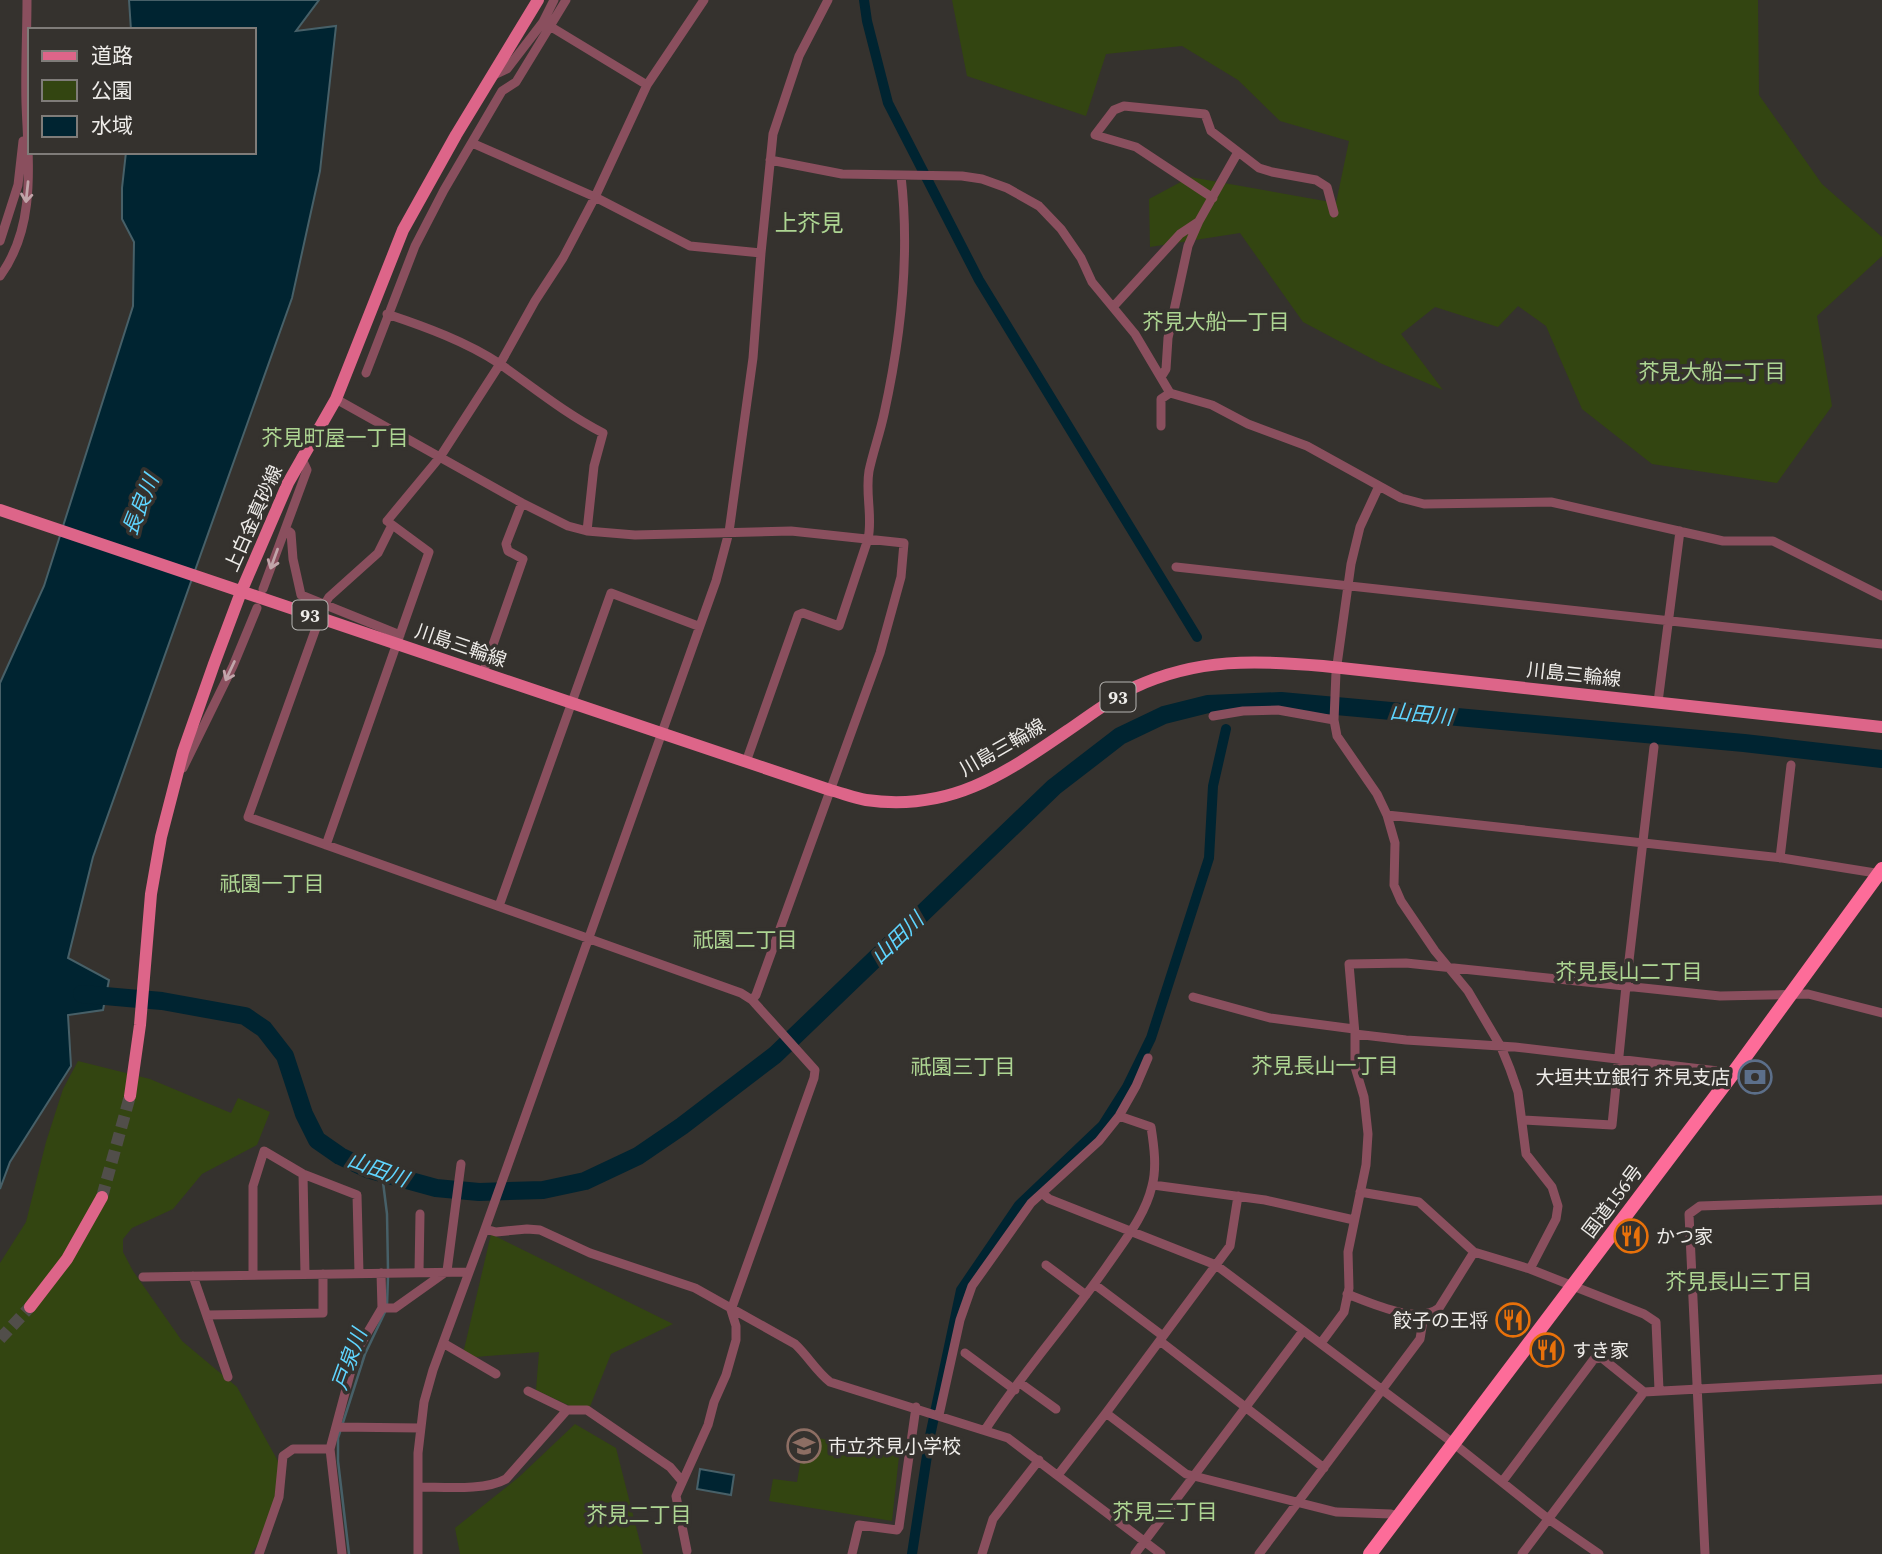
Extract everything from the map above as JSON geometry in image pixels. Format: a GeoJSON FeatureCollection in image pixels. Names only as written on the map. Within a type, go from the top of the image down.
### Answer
{"type":"FeatureCollection","features":[{"type":"Feature","properties":{"kind":"highway","name":"国道156号"},"geometry":{"type":"LineString","coordinates":[[1370,1554],[1881,873]]}},
{"type":"Feature","properties":{"kind":"main road","name":"上白金真砂線"},"geometry":{"type":"LineString","coordinates":[[130,1096],[141,1026],[150,894],[170,797],[183,752],[241,592],[301,457],[336,399],[403,230],[537,0]]}},
{"type":"Feature","properties":{"kind":"main road","name":"川島三輪線"},"geometry":{"type":"LineString","coordinates":[[0,510],[222,586],[399,639],[483,673],[866,800],[907,802],[939,799],[967,790],[1020,762],[1107,703],[1134,688],[1168,675],[1232,662],[1268,661],[1882,727]]}},
{"type":"Feature","properties":{"kind":"main road"},"geometry":{"type":"LineString","coordinates":[[30,1307],[66,1259],[102,1197]]}},
{"type":"Feature","properties":{"kind":"street"},"geometry":{"type":"LineString","coordinates":[[0,276],[23,224],[29,184],[27,0]]}},
{"type":"Feature","properties":{"kind":"street"},"geometry":{"type":"LineString","coordinates":[[366,373],[415,246],[502,91],[516,82],[546,24],[554,0]]}},
{"type":"Feature","properties":{"kind":"street"},"geometry":{"type":"LineString","coordinates":[[492,76],[507,69],[566,0]]}},
{"type":"Feature","properties":{"kind":"street"},"geometry":{"type":"LineString","coordinates":[[326,845],[429,552],[387,521],[440,457],[500,364],[535,301],[563,258],[595,197],[647,85],[704,0]]}},
{"type":"Feature","properties":{"kind":"street"},"geometry":{"type":"LineString","coordinates":[[418,1554],[418,1453],[424,1402],[716,581],[729,532],[753,358],[772,134],[799,56],[828,0]]}},
{"type":"Feature","properties":{"kind":"street"},"geometry":{"type":"LineString","coordinates":[[546,24],[647,85]]}},
{"type":"Feature","properties":{"kind":"street"},"geometry":{"type":"LineString","coordinates":[[0,241],[4,216],[18,185],[26,99]]}},
{"type":"Feature","properties":{"kind":"street"},"geometry":{"type":"LineString","coordinates":[[1213,198],[1136,147],[1095,135],[1114,110],[1124,106],[1205,114],[1211,131],[1259,168],[1315,180],[1327,187],[1334,213]]}},
{"type":"Feature","properties":{"kind":"street"},"geometry":{"type":"LineString","coordinates":[[472,143],[595,197],[690,246],[761,253]]}},
{"type":"Feature","properties":{"kind":"street"},"geometry":{"type":"LineString","coordinates":[[1161,377],[1166,369],[1168,338],[1188,246],[1238,152]]}},
{"type":"Feature","properties":{"kind":"street"},"geometry":{"type":"LineString","coordinates":[[770,160],[842,174],[962,176],[982,179],[1007,188],[1039,206],[1061,229],[1081,258],[1092,282],[1135,334],[1170,393],[1212,405],[1248,424],[1307,446],[1401,498],[1424,504],[1551,502],[1723,541],[1773,541],[1882,596]]}},
{"type":"Feature","properties":{"kind":"street"},"geometry":{"type":"LineString","coordinates":[[746,762],[798,615],[803,613],[839,626],[868,540],[869,472],[884,414],[900,325],[905,208],[901,176]]}},
{"type":"Feature","properties":{"kind":"street"},"geometry":{"type":"LineString","coordinates":[[1113,307],[1180,234],[1199,221]]}},
{"type":"Feature","properties":{"kind":"street"},"geometry":{"type":"LineString","coordinates":[[387,314],[448,337],[500,364],[548,400],[603,433],[594,466],[587,531]]}},
{"type":"Feature","properties":{"kind":"street"},"geometry":{"type":"LineString","coordinates":[[1161,426],[1161,399],[1170,393]]}},
{"type":"Feature","properties":{"kind":"street"},"geometry":{"type":"LineString","coordinates":[[336,399],[522,503],[568,526],[587,531],[635,535],[800,531],[904,543],[901,578],[880,653],[752,1000]]}},
{"type":"Feature","properties":{"kind":"street"},"geometry":{"type":"LineString","coordinates":[[263,589],[307,470],[301,457]]}},
{"type":"Feature","properties":{"kind":"street"},"geometry":{"type":"LineString","coordinates":[[1379,486],[1360,527],[1347,586],[1333,717],[1337,736],[1377,794],[1387,815],[1395,843],[1394,885],[1414,922],[1468,991],[1501,1047],[1518,1092],[1526,1154],[1552,1187],[1558,1206],[1556,1219],[1530,1269]]}},
{"type":"Feature","properties":{"kind":"street"},"geometry":{"type":"LineString","coordinates":[[483,673],[523,559],[508,551],[506,544],[522,503]]}},
{"type":"Feature","properties":{"kind":"street"},"geometry":{"type":"LineString","coordinates":[[323,605],[378,552],[392,525]]}},
{"type":"Feature","properties":{"kind":"street"},"geometry":{"type":"LineString","coordinates":[[286,528],[291,533],[293,559],[301,595],[399,639]]}},
{"type":"Feature","properties":{"kind":"street"},"geometry":{"type":"LineString","coordinates":[[1658,702],[1680,531]]}},
{"type":"Feature","properties":{"kind":"street"},"geometry":{"type":"LineString","coordinates":[[1176,567],[1882,644]]}},
{"type":"Feature","properties":{"kind":"street"},"geometry":{"type":"LineString","coordinates":[[499,906],[611,593],[698,626]]}},
{"type":"Feature","properties":{"kind":"street"},"geometry":{"type":"LineString","coordinates":[[170,797],[233,666],[257,608]]}},
{"type":"Feature","properties":{"kind":"street"},"geometry":{"type":"LineString","coordinates":[[316,628],[248,817],[741,993],[752,1000],[815,1070],[731,1310],[736,1326],[736,1340],[708,1424],[676,1496],[687,1551]]}},
{"type":"Feature","properties":{"kind":"street"},"geometry":{"type":"LineString","coordinates":[[1213,716],[1243,711],[1278,710],[1333,717]]}},
{"type":"Feature","properties":{"kind":"street"},"geometry":{"type":"LineString","coordinates":[[1523,1120],[1612,1125],[1654,747]]}},
{"type":"Feature","properties":{"kind":"street"},"geometry":{"type":"LineString","coordinates":[[1780,858],[1791,765]]}},
{"type":"Feature","properties":{"kind":"street"},"geometry":{"type":"LineString","coordinates":[[1387,815],[1780,858],[1881,873]]}},
{"type":"Feature","properties":{"kind":"street"},"geometry":{"type":"LineString","coordinates":[[1321,1343],[1344,1312],[1348,1294],[1349,1252],[1366,1165],[1368,1134],[1364,1097],[1355,1067],[1349,964],[1450,967],[1720,996],[1808,994],[1882,1013]]}},
{"type":"Feature","properties":{"kind":"street"},"geometry":{"type":"LineString","coordinates":[[1193,998],[1270,1018],[1406,1040],[1501,1047],[1718,1071]]}},
{"type":"Feature","properties":{"kind":"street"},"geometry":{"type":"LineString","coordinates":[[939,1415],[966,1299],[1031,1203],[1099,1141],[1119,1116],[1148,1058]]}},
{"type":"Feature","properties":{"kind":"street"},"geometry":{"type":"LineString","coordinates":[[985,1430],[1094,1284],[1132,1231],[1145,1207],[1153,1185],[1154,1151],[1151,1127],[1119,1116]]}},
{"type":"Feature","properties":{"kind":"street"},"geometry":{"type":"LineString","coordinates":[[253,1275],[253,1186],[264,1152],[303,1174],[357,1195],[359,1273]]}},
{"type":"Feature","properties":{"kind":"street"},"geometry":{"type":"LineString","coordinates":[[447,1271],[461,1168]]}},
{"type":"Feature","properties":{"kind":"street"},"geometry":{"type":"LineString","coordinates":[[303,1174],[304,1274]]}},
{"type":"Feature","properties":{"kind":"street"},"geometry":{"type":"LineString","coordinates":[[1153,1185],[1238,1196],[1354,1220]]}},
{"type":"Feature","properties":{"kind":"street"},"geometry":{"type":"LineString","coordinates":[[1360,1192],[1419,1202],[1474,1252],[1530,1269],[1644,1314],[1656,1322],[1659,1390]]}},
{"type":"Feature","properties":{"kind":"street"},"geometry":{"type":"LineString","coordinates":[[1042,1193],[1049,1199],[1216,1265],[1453,1443],[1547,1518],[1599,1554]]}},
{"type":"Feature","properties":{"kind":"street"},"geometry":{"type":"LineString","coordinates":[[1058,1475],[1230,1246],[1238,1196]]}},
{"type":"Feature","properties":{"kind":"street"},"geometry":{"type":"LineString","coordinates":[[1705,1554],[1689,1214],[1700,1206],[1882,1199]]}},
{"type":"Feature","properties":{"kind":"street"},"geometry":{"type":"LineString","coordinates":[[419,1272],[420,1214]]}},
{"type":"Feature","properties":{"kind":"street"},"geometry":{"type":"LineString","coordinates":[[485,1229],[496,1232],[540,1230],[590,1253],[695,1289],[795,1344],[830,1382],[1008,1438],[1161,1554]]}},
{"type":"Feature","properties":{"kind":"street"},"geometry":{"type":"LineString","coordinates":[[1348,1294],[1388,1309],[1424,1315],[1439,1308],[1474,1252]]}},
{"type":"Feature","properties":{"kind":"street"},"geometry":{"type":"LineString","coordinates":[[1046,1265],[1086,1295]]}},
{"type":"Feature","properties":{"kind":"street"},"geometry":{"type":"LineString","coordinates":[[342,1554],[330,1450],[346,1384],[359,1347],[386,1308],[447,1271]]}},
{"type":"Feature","properties":{"kind":"street"},"geometry":{"type":"LineString","coordinates":[[386,1308],[387,1272]]}},
{"type":"Feature","properties":{"kind":"street"},"geometry":{"type":"LineString","coordinates":[[143,1277],[469,1272]]}},
{"type":"Feature","properties":{"kind":"street"},"geometry":{"type":"LineString","coordinates":[[206,1315],[323,1313],[323,1274]]}},
{"type":"Feature","properties":{"kind":"street"},"geometry":{"type":"LineString","coordinates":[[193,1276],[228,1377]]}},
{"type":"Feature","properties":{"kind":"street"},"geometry":{"type":"LineString","coordinates":[[1094,1284],[1324,1468]]}},
{"type":"Feature","properties":{"kind":"street"},"geometry":{"type":"LineString","coordinates":[[1259,1554],[1420,1339],[1424,1315]]}},
{"type":"Feature","properties":{"kind":"street"},"geometry":{"type":"LineString","coordinates":[[1135,1554],[1303,1331]]}},
{"type":"Feature","properties":{"kind":"street"},"geometry":{"type":"LineString","coordinates":[[443,1343],[496,1374]]}},
{"type":"Feature","properties":{"kind":"street"},"geometry":{"type":"LineString","coordinates":[[965,1353],[1056,1409]]}},
{"type":"Feature","properties":{"kind":"street"},"geometry":{"type":"LineString","coordinates":[[1502,1482],[1594,1359],[1602,1358],[1644,1392]]}},
{"type":"Feature","properties":{"kind":"street"},"geometry":{"type":"LineString","coordinates":[[1522,1554],[1644,1392],[1882,1379]]}},
{"type":"Feature","properties":{"kind":"street"},"geometry":{"type":"LineString","coordinates":[[528,1391],[567,1410],[587,1410],[670,1467],[682,1480]]}},
{"type":"Feature","properties":{"kind":"street"},"geometry":{"type":"LineString","coordinates":[[852,1554],[859,1525],[897,1530],[900,1527],[916,1407]]}},
{"type":"Feature","properties":{"kind":"street"},"geometry":{"type":"LineString","coordinates":[[419,1487],[454,1488],[498,1483],[506,1479],[567,1410]]}},
{"type":"Feature","properties":{"kind":"street"},"geometry":{"type":"LineString","coordinates":[[1107,1413],[1186,1474],[1336,1512],[1398,1516]]}},
{"type":"Feature","properties":{"kind":"street"},"geometry":{"type":"LineString","coordinates":[[336,1427],[421,1428]]}},
{"type":"Feature","properties":{"kind":"street"},"geometry":{"type":"LineString","coordinates":[[259,1554],[279,1497],[283,1456],[293,1449],[330,1450]]}},
{"type":"Feature","properties":{"kind":"street"},"geometry":{"type":"LineString","coordinates":[[982,1554],[993,1519],[1039,1460]]}},
{"type":"Feature","properties":{"kind":"green space"},"geometry":{"type":"Polygon","coordinates":[[[952,0],[1758,0],[1759,95],[1822,184],[1882,237],[1882,256],[1817,316],[1832,406],[1777,483],[1652,464],[1582,409],[1546,326],[1518,306],[1498,327],[1435,307],[1401,334],[1443,390],[1380,363],[1303,322],[1240,233],[1150,247],[1149,199],[1190,177],[1336,203],[1349,141],[1280,121],[1238,80],[1182,46],[1106,54],[1086,116],[967,76],[952,0]]]}},
{"type":"Feature","properties":{"kind":"green space"},"geometry":{"type":"Polygon","coordinates":[[[78,1061],[150,1079],[231,1113],[238,1098],[270,1112],[257,1145],[202,1174],[173,1209],[132,1228],[123,1239],[123,1252],[133,1271],[182,1341],[237,1387],[279,1463],[280,1498],[262,1539],[251,1554],[0,1554],[0,1263],[26,1222],[46,1142],[63,1089],[78,1061]]]}},
{"type":"Feature","properties":{"kind":"green space"},"geometry":{"type":"Polygon","coordinates":[[[491,1234],[673,1324],[611,1354],[587,1414],[536,1390],[539,1352],[462,1358],[491,1234]]]}},
{"type":"Feature","properties":{"kind":"green space"},"geometry":{"type":"Polygon","coordinates":[[[575,1424],[616,1448],[643,1554],[460,1554],[455,1528],[519,1477],[575,1424]]]}},
{"type":"Feature","properties":{"kind":"green space"},"geometry":{"type":"Polygon","coordinates":[[[805,1435],[899,1456],[892,1521],[769,1501],[773,1479],[797,1482],[805,1435]]]}},
{"type":"Feature","properties":{"kind":"water","name":"長良川"},"geometry":{"type":"Polygon","coordinates":[[[129,0],[319,0],[296,31],[336,26],[320,171],[292,298],[93,857],[68,958],[109,980],[103,1010],[68,1015],[71,1066],[10,1162],[0,1189],[0,683],[44,586],[133,306],[134,242],[122,219],[126,154],[256,154],[256,28],[131,28],[129,0]]]}},
{"type":"Feature","properties":{"kind":"water"},"geometry":{"type":"Polygon","coordinates":[[[700,1469],[734,1475],[731,1495],[697,1489],[700,1469]]]}},
{"type":"Feature","properties":{"kind":"waterway"},"geometry":{"type":"LineString","coordinates":[[864,0],[888,103],[979,280],[1197,637]]}},
{"type":"Feature","properties":{"kind":"waterway","name":"山田川"},"geometry":{"type":"LineString","coordinates":[[82,994],[162,1001],[245,1016],[264,1029],[285,1056],[304,1114],[317,1140],[340,1156],[367,1169],[436,1188],[479,1192],[543,1190],[585,1181],[638,1156],[775,1055],[1054,787],[1120,736],[1164,715],[1208,704],[1281,701],[1744,743],[1882,759]]}},
{"type":"Feature","properties":{"kind":"waterway"},"geometry":{"type":"LineString","coordinates":[[912,1554],[930,1436],[961,1290],[1019,1205],[1103,1125],[1127,1087],[1151,1038],[1209,858],[1213,786],[1226,729]]}},
{"type":"Feature","properties":{"kind":"waterway","name":"戸泉川"},"geometry":{"type":"LineString","coordinates":[[382,1174],[387,1214],[388,1270]]}},
{"type":"Feature","properties":{"kind":"waterway","name":"戸泉川"},"geometry":{"type":"LineString","coordinates":[[387,1305],[388,1277]]}},
{"type":"Feature","properties":{"kind":"waterway","name":"戸泉川"},"geometry":{"type":"LineString","coordinates":[[349,1554],[338,1461],[338,1438],[365,1354],[385,1312]]}},
{"type":"Feature","properties":{"kind":"tunnel"},"geometry":{"type":"LineString","coordinates":[[102,1197],[130,1096]]}},
{"type":"Feature","properties":{"kind":"tunnel"},"geometry":{"type":"LineString","coordinates":[[0,1339],[30,1307]]}},
{"type":"Feature","properties":{"kind":"place","name":"大垣共立銀行 芥見支店"},"geometry":{"type":"Point","coordinates":[1755,1077]}},
{"type":"Feature","properties":{"kind":"place","name":"かつ家"},"geometry":{"type":"Point","coordinates":[1631,1236]}},
{"type":"Feature","properties":{"kind":"place","name":"餃子の王将"},"geometry":{"type":"Point","coordinates":[1513,1320]}},
{"type":"Feature","properties":{"kind":"place","name":"すき家"},"geometry":{"type":"Point","coordinates":[1547,1350]}},
{"type":"Feature","properties":{"kind":"place","name":"市立芥見小学校"},"geometry":{"type":"Point","coordinates":[804,1446]}},
{"type":"Feature","properties":{"kind":"district","name":"上芥見"},"geometry":{"type":"Point","coordinates":[809,223]}},
{"type":"Feature","properties":{"kind":"district","name":"芥見大船一丁目"},"geometry":{"type":"Point","coordinates":[1216,321]}},
{"type":"Feature","properties":{"kind":"district","name":"芥見大船二丁目"},"geometry":{"type":"Point","coordinates":[1712,371]}},
{"type":"Feature","properties":{"kind":"district","name":"芥見町屋一丁目"},"geometry":{"type":"Point","coordinates":[335,437]}},
{"type":"Feature","properties":{"kind":"district","name":"祇園一丁目"},"geometry":{"type":"Point","coordinates":[272,883]}},
{"type":"Feature","properties":{"kind":"district","name":"祇園二丁目"},"geometry":{"type":"Point","coordinates":[745,939]}},
{"type":"Feature","properties":{"kind":"district","name":"芥見長山二丁目"},"geometry":{"type":"Point","coordinates":[1629,971]}},
{"type":"Feature","properties":{"kind":"district","name":"芥見長山一丁目"},"geometry":{"type":"Point","coordinates":[1325,1065]}},
{"type":"Feature","properties":{"kind":"district","name":"祇園三丁目"},"geometry":{"type":"Point","coordinates":[963,1066]}},
{"type":"Feature","properties":{"kind":"district","name":"芥見長山三丁目"},"geometry":{"type":"Point","coordinates":[1739,1281]}},
{"type":"Feature","properties":{"kind":"district","name":"芥見三丁目"},"geometry":{"type":"Point","coordinates":[1165,1511]}},
{"type":"Feature","properties":{"kind":"district","name":"芥見二丁目"},"geometry":{"type":"Point","coordinates":[639,1514]}}]}
